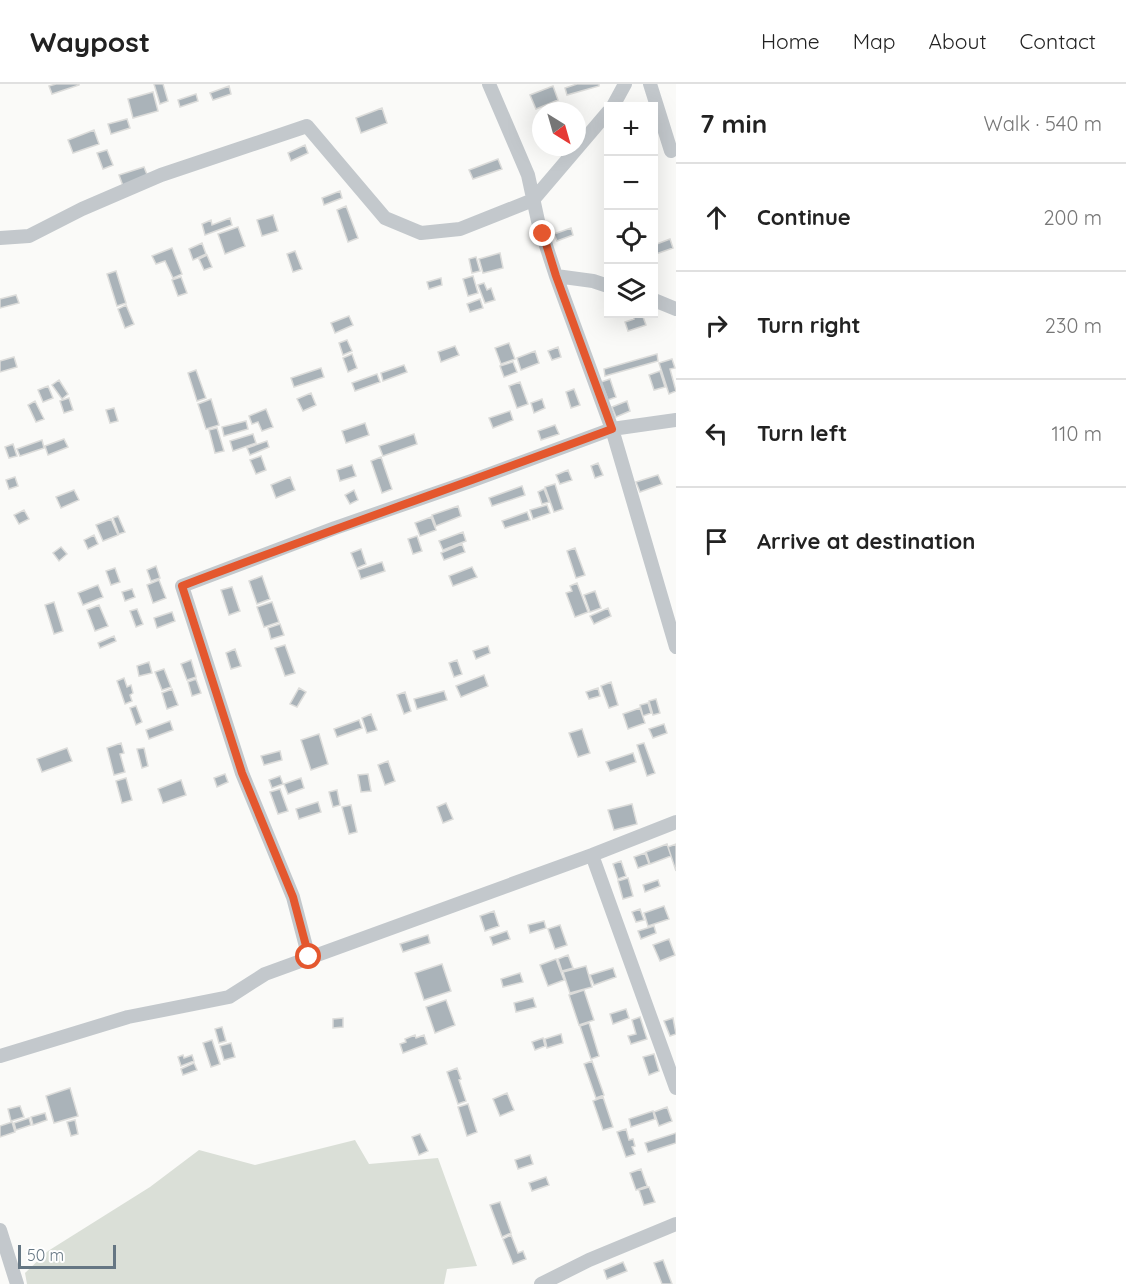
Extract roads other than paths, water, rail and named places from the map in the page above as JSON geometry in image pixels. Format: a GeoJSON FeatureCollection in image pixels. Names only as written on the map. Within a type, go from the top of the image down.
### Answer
{"type":"FeatureCollection","features":[{"type":"Feature","properties":{"kind":"street"},"geometry":{"type":"LineString","coordinates":[[489,84],[528,176],[556,276],[612,429],[676,647]]}},
{"type":"Feature","properties":{"kind":"street"},"geometry":{"type":"LineString","coordinates":[[615,102],[625,84]]}},
{"type":"Feature","properties":{"kind":"street"},"geometry":{"type":"LineString","coordinates":[[650,84],[670,151]]}},
{"type":"Feature","properties":{"kind":"street"},"geometry":{"type":"LineString","coordinates":[[0,238],[29,236],[82,209],[162,175],[308,126],[385,218],[421,233],[460,229],[533,200],[604,118]]}},
{"type":"Feature","properties":{"kind":"street"},"geometry":{"type":"LineString","coordinates":[[556,276],[604,285]]}},
{"type":"Feature","properties":{"kind":"street"},"geometry":{"type":"LineString","coordinates":[[658,302],[676,309]]}},
{"type":"Feature","properties":{"kind":"street"},"geometry":{"type":"LineString","coordinates":[[309,957],[293,897],[242,773],[182,586],[335,528],[612,429],[676,420]]}},
{"type":"Feature","properties":{"kind":"street"},"geometry":{"type":"LineString","coordinates":[[0,1056],[128,1017],[229,997],[265,974],[592,855],[676,822]]}},
{"type":"Feature","properties":{"kind":"street"},"geometry":{"type":"LineString","coordinates":[[592,855],[676,1088]]}},
{"type":"Feature","properties":{"kind":"street"},"geometry":{"type":"LineString","coordinates":[[541,1284],[590,1260],[676,1224]]}},
{"type":"Feature","properties":{"kind":"street"},"geometry":{"type":"LineString","coordinates":[[0,1230],[17,1284]]}}]}
